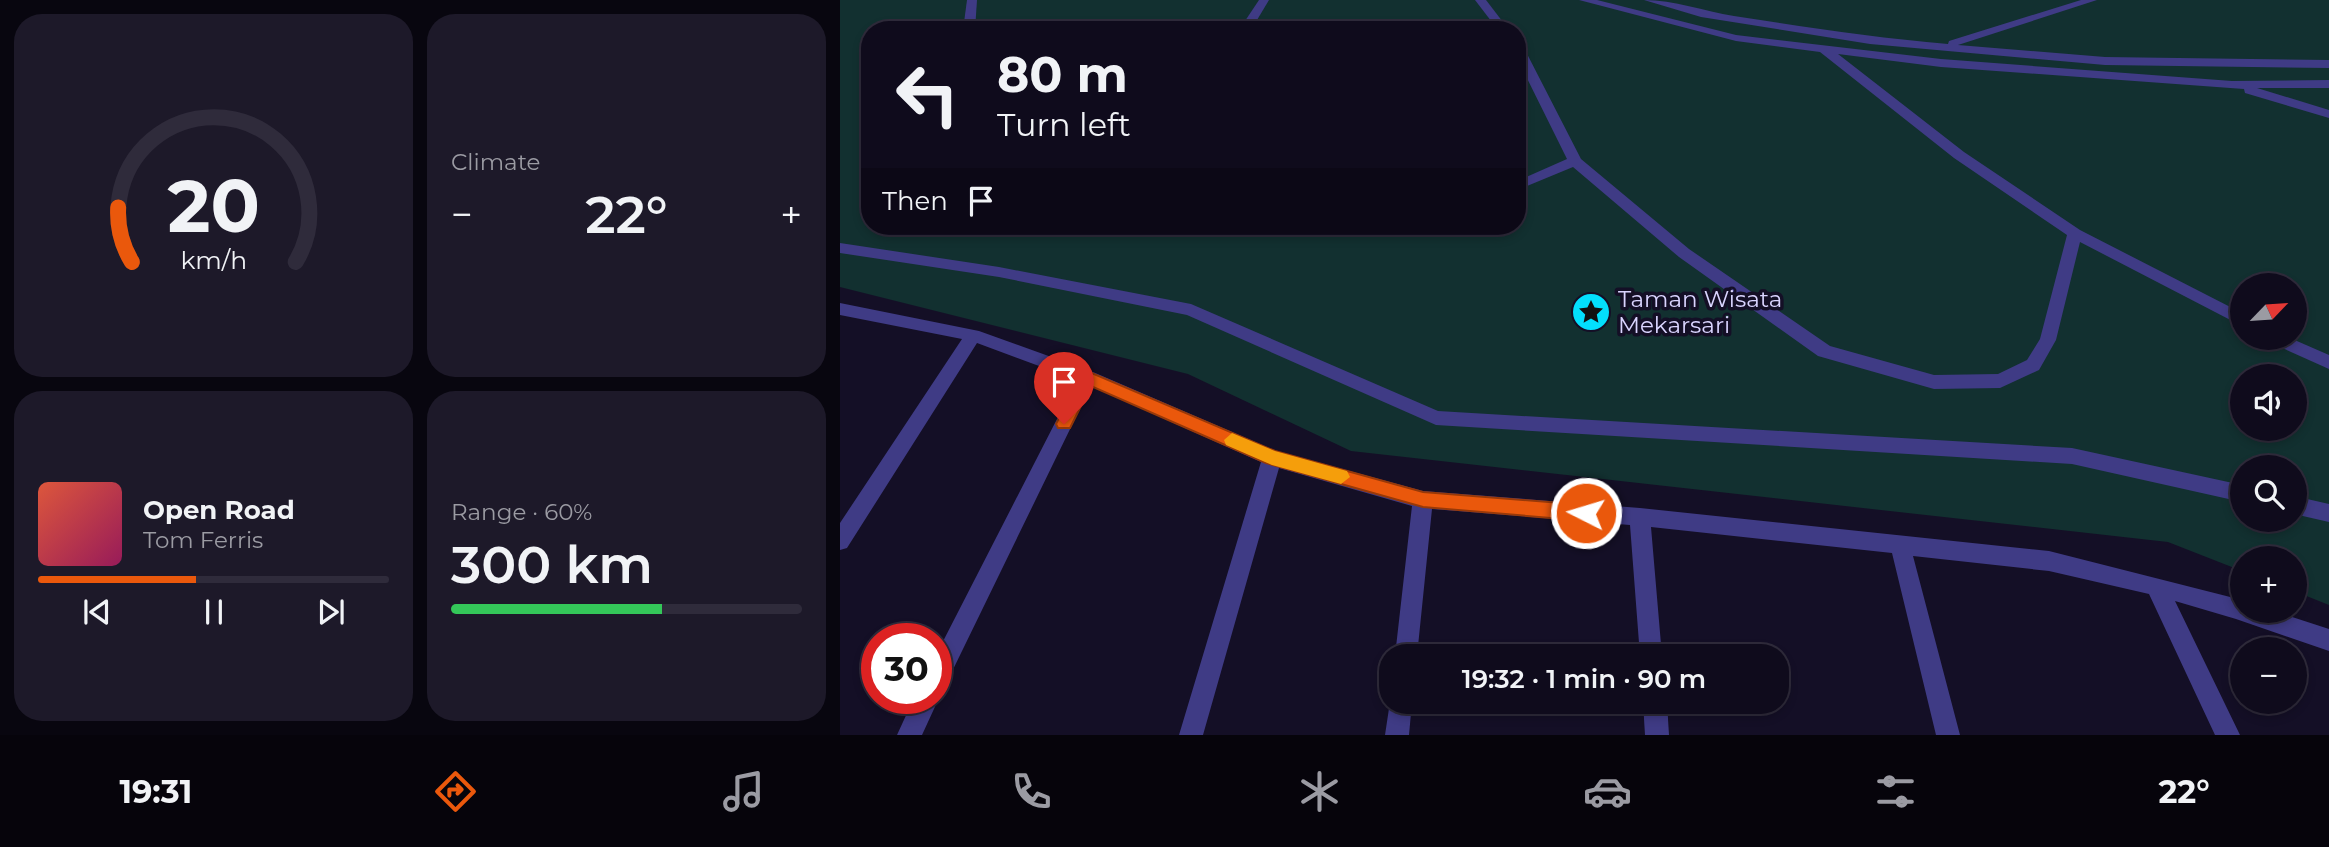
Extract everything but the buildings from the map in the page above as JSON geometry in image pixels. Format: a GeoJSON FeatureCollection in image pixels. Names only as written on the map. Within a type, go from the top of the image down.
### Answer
{"type":"FeatureCollection","features":[{"type":"Feature","properties":{"kind":"street"},"geometry":{"type":"LineString","coordinates":[[970,21],[972,0]]}},
{"type":"Feature","properties":{"kind":"street"},"geometry":{"type":"LineString","coordinates":[[1251,21],[1264,0]]}},
{"type":"Feature","properties":{"kind":"street"},"geometry":{"type":"LineString","coordinates":[[1480,0],[1497,21]]}},
{"type":"Feature","properties":{"kind":"street"},"geometry":{"type":"LineString","coordinates":[[1584,0],[1736,38],[1941,63],[2232,85],[2329,84]]}},
{"type":"Feature","properties":{"kind":"street"},"geometry":{"type":"LineString","coordinates":[[1649,0],[1701,14],[1844,37],[2105,61],[2329,64]]}},
{"type":"Feature","properties":{"kind":"street"},"geometry":{"type":"LineString","coordinates":[[1943,46],[2092,0]]}},
{"type":"Feature","properties":{"kind":"street"},"geometry":{"type":"LineString","coordinates":[[1824,49],[1959,155],[2075,233],[2230,314]]}},
{"type":"Feature","properties":{"kind":"street"},"geometry":{"type":"LineString","coordinates":[[1526,64],[1575,161],[1684,253],[1824,351],[1934,382],[2000,382],[2033,365],[2048,340],[2075,233]]}},
{"type":"Feature","properties":{"kind":"street"},"geometry":{"type":"LineString","coordinates":[[2232,85],[2329,114]]}},
{"type":"Feature","properties":{"kind":"street"},"geometry":{"type":"LineString","coordinates":[[1526,182],[1575,161]]}},
{"type":"Feature","properties":{"kind":"street"},"geometry":{"type":"LineString","coordinates":[[840,248],[999,272],[1191,310],[1436,418],[2072,456],[2230,491]]}},
{"type":"Feature","properties":{"kind":"street"},"geometry":{"type":"LineString","coordinates":[[840,309],[973,335],[1087,377],[1272,457],[1423,500],[1640,517],[2049,561],[2156,586],[2230,608]]}},
{"type":"Feature","properties":{"kind":"street"},"geometry":{"type":"LineString","coordinates":[[840,541],[973,335]]}},
{"type":"Feature","properties":{"kind":"street"},"geometry":{"type":"LineString","coordinates":[[2302,350],[2329,362]]}},
{"type":"Feature","properties":{"kind":"street"},"geometry":{"type":"LineString","coordinates":[[952,648],[1087,377]]}},
{"type":"Feature","properties":{"kind":"street"},"geometry":{"type":"LineString","coordinates":[[1191,735],[1272,457]]}},
{"type":"Feature","properties":{"kind":"street"},"geometry":{"type":"LineString","coordinates":[[1407,644],[1423,500]]}},
{"type":"Feature","properties":{"kind":"street"},"geometry":{"type":"LineString","coordinates":[[2307,508],[2329,513]]}},
{"type":"Feature","properties":{"kind":"street"},"geometry":{"type":"LineString","coordinates":[[1640,517],[1650,644]]}},
{"type":"Feature","properties":{"kind":"street"},"geometry":{"type":"LineString","coordinates":[[1900,545],[1948,735]]}},
{"type":"Feature","properties":{"kind":"street"},"geometry":{"type":"LineString","coordinates":[[2156,586],[2228,735]]}},
{"type":"Feature","properties":{"kind":"street"},"geometry":{"type":"LineString","coordinates":[[2278,623],[2329,640]]}},
{"type":"Feature","properties":{"kind":"street"},"geometry":{"type":"LineString","coordinates":[[909,735],[919,714]]}},
{"type":"Feature","properties":{"kind":"street"},"geometry":{"type":"LineString","coordinates":[[1397,735],[1399,714]]}},
{"type":"Feature","properties":{"kind":"street"},"geometry":{"type":"LineString","coordinates":[[1656,714],[1657,735]]}},
{"type":"Feature","properties":{"kind":"green space","name":"Taman Wisata Mekarsari"},"geometry":{"type":"Polygon","coordinates":[[[840,0],[2329,0],[2329,605],[2307,596],[2307,546],[2230,546],[2230,566],[2168,542],[1351,451],[1188,374],[840,287],[840,0]]]}},
{"type":"Feature","properties":{"kind":"slow traffic"},"geometry":{"type":"LineString","coordinates":[[1232,440],[1272,457],[1341,477]]}},
{"type":"Feature","properties":{"kind":"place","name":"Taman Wisata Mekarsari"},"geometry":{"type":"Point","coordinates":[1591,312]}},
{"type":"Feature","properties":{"kind":"route"},"geometry":{"type":"LineString","coordinates":[[1064,424],[1087,377],[1272,457],[1423,500],[1586,513]]}}]}
